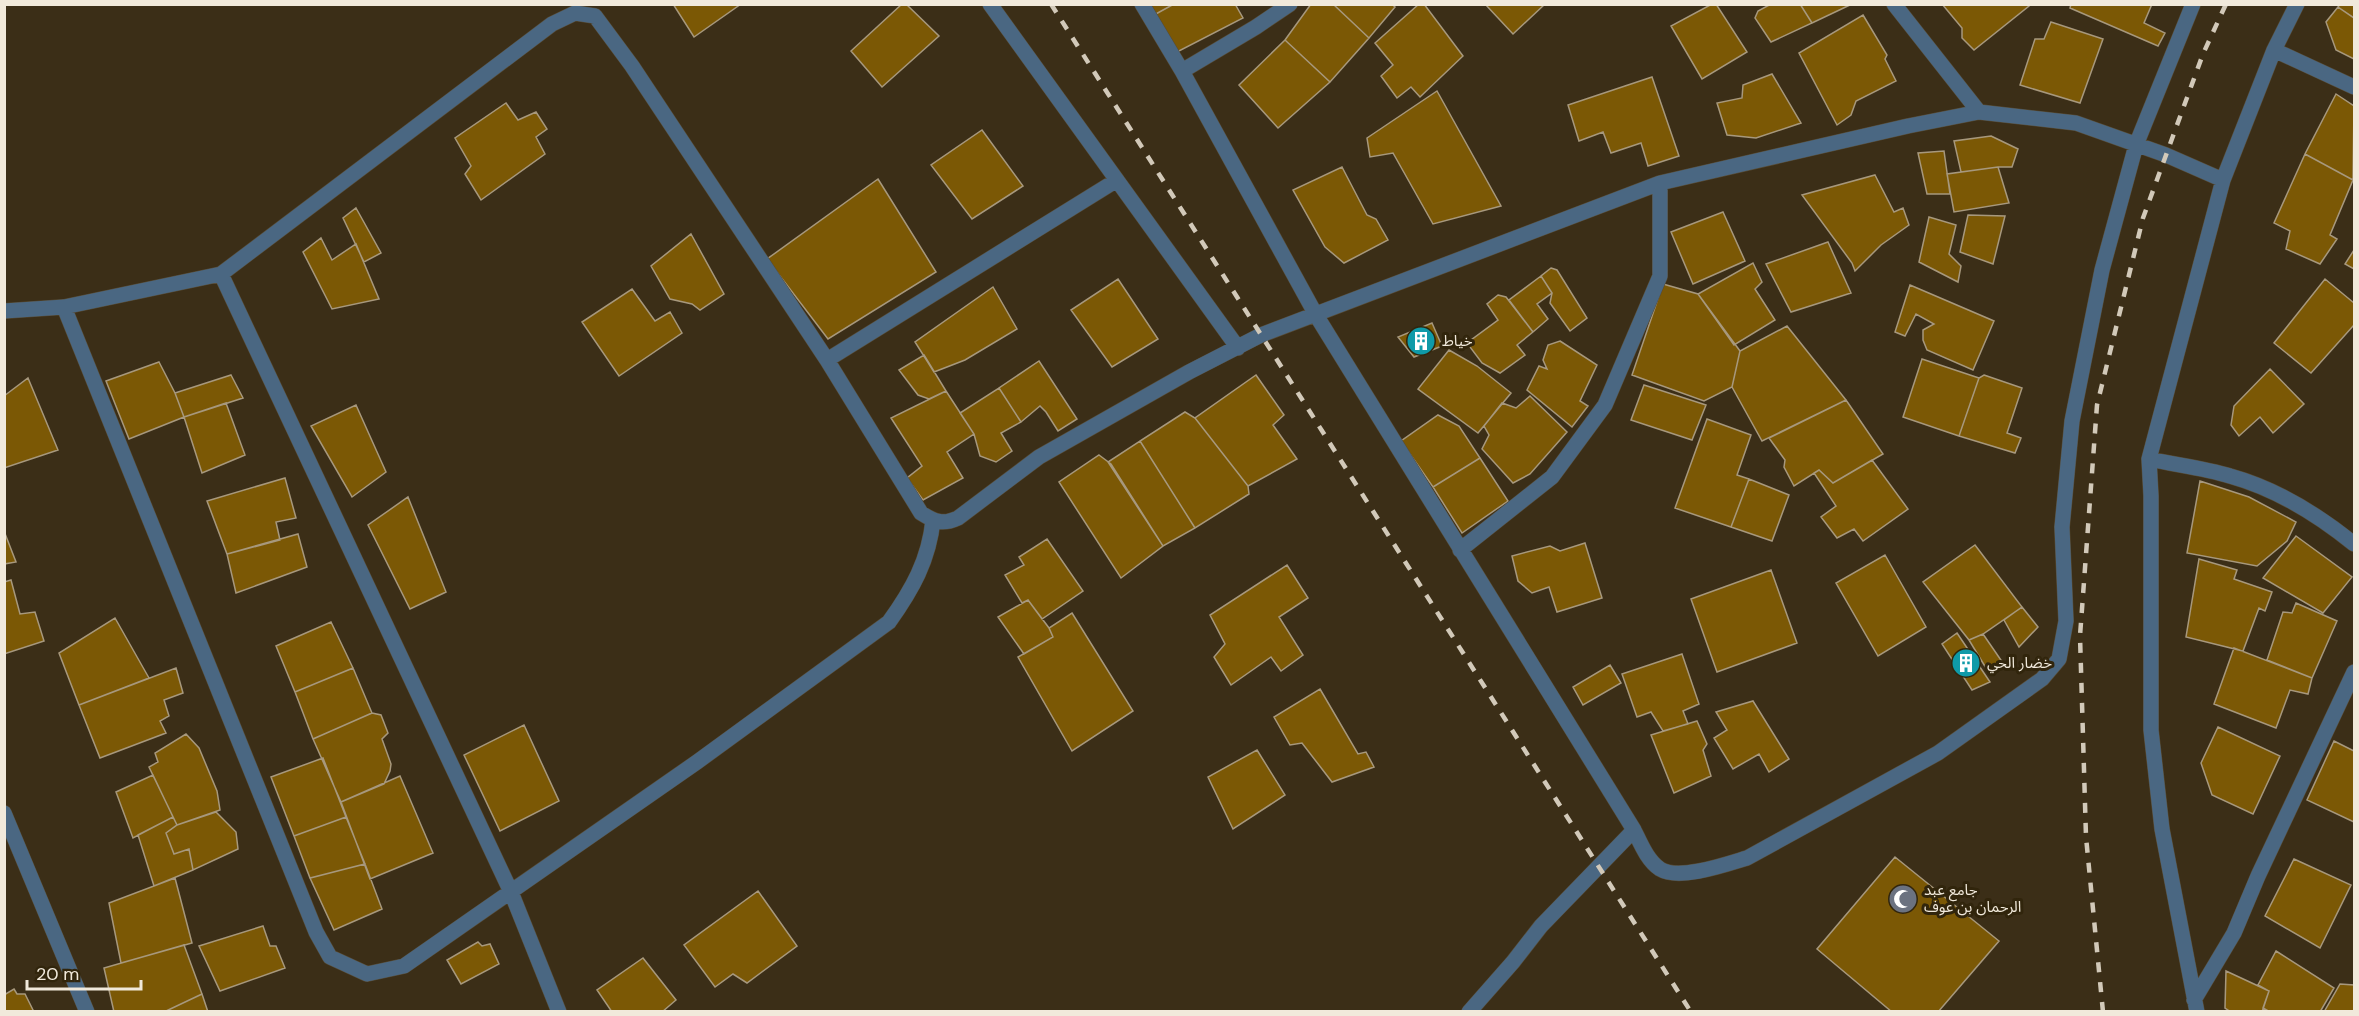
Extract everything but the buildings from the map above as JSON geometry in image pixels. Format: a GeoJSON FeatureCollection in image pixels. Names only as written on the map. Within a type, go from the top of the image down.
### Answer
{"type":"FeatureCollection","features":[{"type":"Feature","properties":{"kind":"street"},"geometry":{"type":"LineString","coordinates":[[990,4],[1238,348]]}},
{"type":"Feature","properties":{"kind":"street"},"geometry":{"type":"LineString","coordinates":[[1142,4],[1182,71],[1316,315],[1634,830],[1648,857],[1661,870],[1677,873],[1712,868],[1747,858],[1938,753],[2042,679],[2059,659],[2066,621],[2062,527],[2072,421],[2102,270],[2136,145],[2193,4]]}},
{"type":"Feature","properties":{"kind":"street"},"geometry":{"type":"LineString","coordinates":[[1182,71],[1290,4]]}},
{"type":"Feature","properties":{"kind":"street"},"geometry":{"type":"LineString","coordinates":[[1894,4],[1979,112]]}},
{"type":"Feature","properties":{"kind":"street"},"geometry":{"type":"LineString","coordinates":[[2196,1006],[2162,829],[2151,730],[2150,459],[2223,180],[2274,50],[2297,4]]}},
{"type":"Feature","properties":{"kind":"street"},"geometry":{"type":"LineString","coordinates":[[4,310],[64,307],[221,274],[552,24],[575,13],[595,16],[627,58],[827,360],[921,513],[946,524],[958,518],[1039,457],[1189,372],[1261,335],[1660,183],[1979,112],[2076,123],[2166,155],[2223,180]]}},
{"type":"Feature","properties":{"kind":"street"},"geometry":{"type":"LineString","coordinates":[[2274,50],[2355,87]]}},
{"type":"Feature","properties":{"kind":"street"},"geometry":{"type":"LineString","coordinates":[[827,360],[1117,180]]}},
{"type":"Feature","properties":{"kind":"street"},"geometry":{"type":"LineString","coordinates":[[1460,550],[1552,477],[1605,405],[1660,276],[1660,183]]}},
{"type":"Feature","properties":{"kind":"street"},"geometry":{"type":"LineString","coordinates":[[221,274],[511,892],[559,1011]]}},
{"type":"Feature","properties":{"kind":"street"},"geometry":{"type":"LineString","coordinates":[[64,307],[316,932],[330,957],[367,974],[404,966],[697,762],[890,622],[910,593],[927,554],[931,544],[933,520]]}},
{"type":"Feature","properties":{"kind":"street"},"geometry":{"type":"LineString","coordinates":[[2150,459],[2230,476],[2272,491],[2311,512],[2355,544]]}},
{"type":"Feature","properties":{"kind":"street"},"geometry":{"type":"LineString","coordinates":[[2196,1006],[2234,933],[2258,876],[2355,672]]}},
{"type":"Feature","properties":{"kind":"street"},"geometry":{"type":"LineString","coordinates":[[4,813],[87,1011]]}},
{"type":"Feature","properties":{"kind":"street"},"geometry":{"type":"LineString","coordinates":[[1469,1011],[1513,962],[1541,926],[1634,830]]}},
{"type":"Feature","properties":{"kind":"railway"},"geometry":{"type":"LineString","coordinates":[[1051,4],[1691,1012]]}},
{"type":"Feature","properties":{"kind":"railway"},"geometry":{"type":"LineString","coordinates":[[2103,1012],[2086,837],[2080,636],[2097,405],[2143,218],[2203,54],[2226,4]]}},
{"type":"Feature","properties":{"kind":"place","name":"خياط"},"geometry":{"type":"Point","coordinates":[1421,341]}},
{"type":"Feature","properties":{"kind":"place","name":"خضار الحي"},"geometry":{"type":"Point","coordinates":[1966,663]}},
{"type":"Feature","properties":{"kind":"place","name":"جامع عبد الرحمان بن عوف"},"geometry":{"type":"Point","coordinates":[1903,899]}}]}
